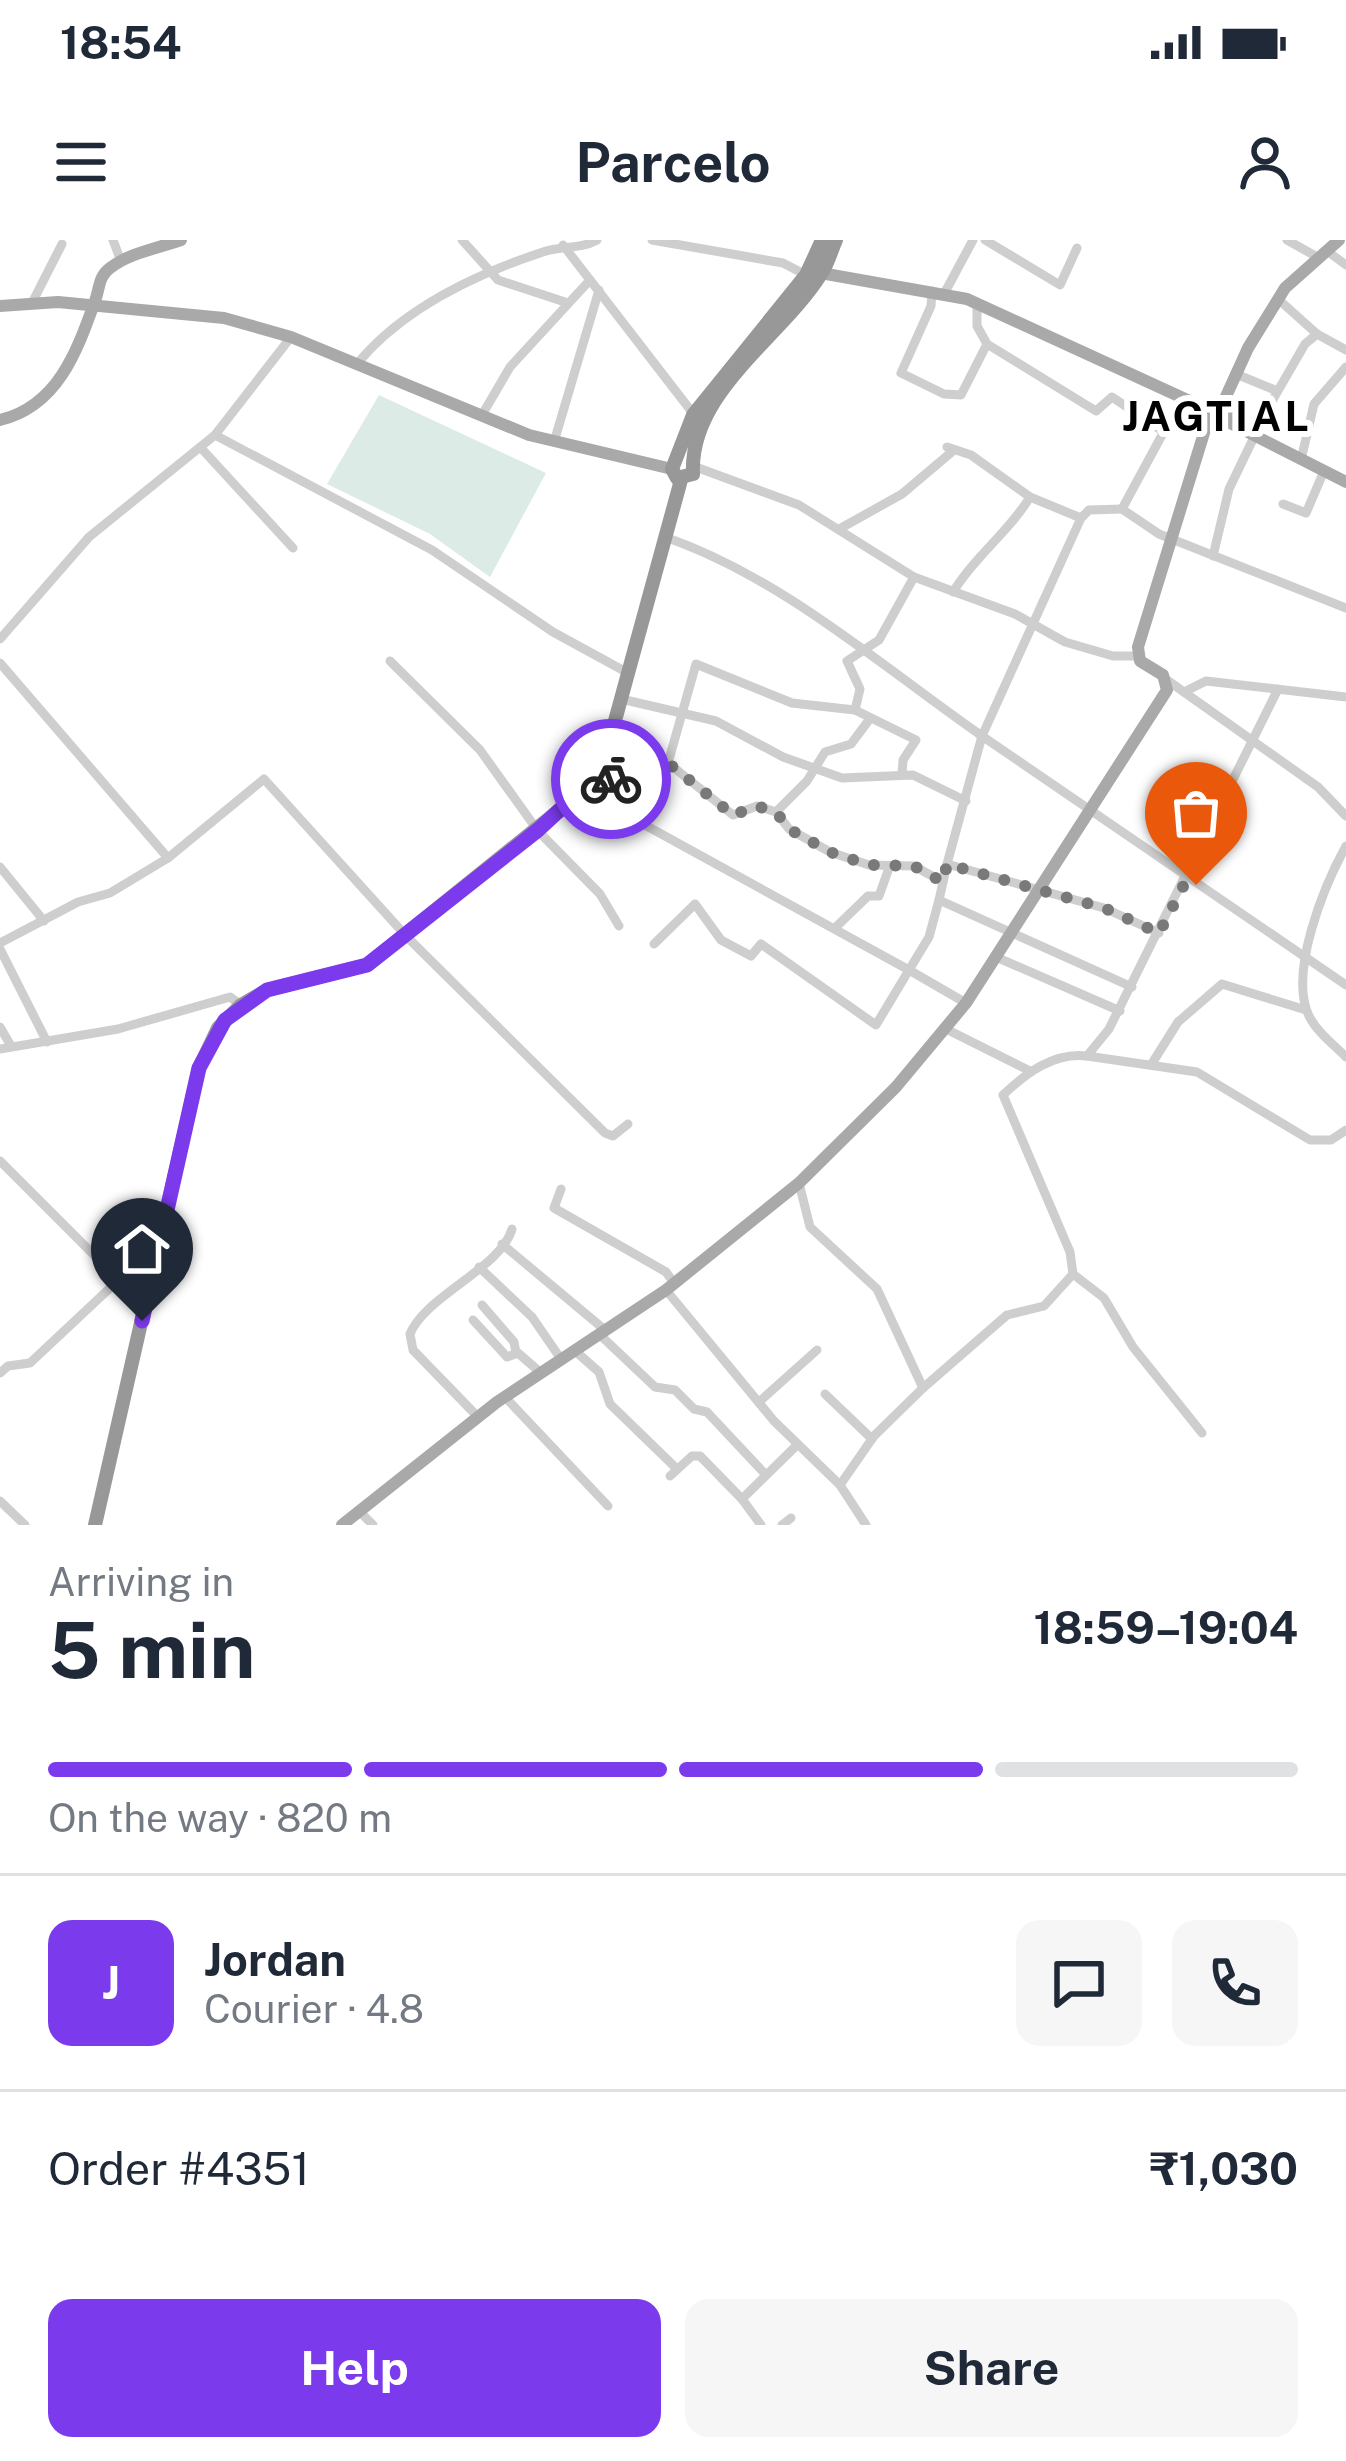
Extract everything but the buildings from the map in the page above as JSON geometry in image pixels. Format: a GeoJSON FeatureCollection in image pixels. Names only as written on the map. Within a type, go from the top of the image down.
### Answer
{"type":"FeatureCollection","features":[{"type":"Feature","properties":{"kind":"highway"},"geometry":{"type":"LineString","coordinates":[[821,274],[822,240]]}},
{"type":"Feature","properties":{"kind":"highway"},"geometry":{"type":"LineString","coordinates":[[95,1525],[199,1068],[218,1028],[241,1005],[267,990],[359,968],[406,937],[587,786],[621,699],[699,417],[821,274],[836,240]]}},
{"type":"Feature","properties":{"kind":"main road"},"geometry":{"type":"LineString","coordinates":[[0,420],[21,414],[50,393],[82,342],[101,266],[165,240]]}},
{"type":"Feature","properties":{"kind":"main road"},"geometry":{"type":"LineString","coordinates":[[88,306],[110,268],[181,240]]}},
{"type":"Feature","properties":{"kind":"main road"},"geometry":{"type":"LineString","coordinates":[[342,1525],[505,1397],[670,1287],[799,1183],[946,1030],[1167,690],[1167,680],[1137,656],[1208,415],[1223,403],[1278,299],[1339,240]]}},
{"type":"Feature","properties":{"kind":"main road"},"geometry":{"type":"LineString","coordinates":[[821,274],[938,292],[976,303],[1182,398],[1346,482]]}},
{"type":"Feature","properties":{"kind":"main road"},"geometry":{"type":"LineString","coordinates":[[0,307],[32,303],[201,314],[291,338],[554,442],[683,467]]}},
{"type":"Feature","properties":{"kind":"main road"},"geometry":{"type":"LineString","coordinates":[[1223,403],[1229,411],[1226,421]]}},
{"type":"Feature","properties":{"kind":"street"},"geometry":{"type":"LineString","coordinates":[[113,240],[119,256]]}},
{"type":"Feature","properties":{"kind":"street"},"geometry":{"type":"LineString","coordinates":[[462,240],[508,285],[568,303]]}},
{"type":"Feature","properties":{"kind":"street"},"geometry":{"type":"LineString","coordinates":[[357,364],[409,315],[491,273],[571,243],[597,240]]}},
{"type":"Feature","properties":{"kind":"street"},"geometry":{"type":"LineString","coordinates":[[652,240],[821,274]]}},
{"type":"Feature","properties":{"kind":"street"},"geometry":{"type":"LineString","coordinates":[[973,240],[938,292],[901,373],[944,394],[961,394],[987,344]]}},
{"type":"Feature","properties":{"kind":"street"},"geometry":{"type":"LineString","coordinates":[[985,240],[1060,286],[1077,248]]}},
{"type":"Feature","properties":{"kind":"street"},"geometry":{"type":"LineString","coordinates":[[1291,241],[1346,265]]}},
{"type":"Feature","properties":{"kind":"street"},"geometry":{"type":"LineString","coordinates":[[571,243],[590,280],[699,417]]}},
{"type":"Feature","properties":{"kind":"street"},"geometry":{"type":"LineString","coordinates":[[32,303],[62,244]]}},
{"type":"Feature","properties":{"kind":"street"},"geometry":{"type":"LineString","coordinates":[[482,415],[510,367],[590,280]]}},
{"type":"Feature","properties":{"kind":"street"},"geometry":{"type":"LineString","coordinates":[[554,442],[599,290]]}},
{"type":"Feature","properties":{"kind":"street"},"geometry":{"type":"LineString","coordinates":[[1278,299],[1317,334],[1346,350]]}},
{"type":"Feature","properties":{"kind":"street"},"geometry":{"type":"LineString","coordinates":[[976,303],[977,326],[987,344],[1096,411],[1112,398],[1164,432]]}},
{"type":"Feature","properties":{"kind":"street"},"geometry":{"type":"LineString","coordinates":[[1213,556],[1229,489],[1275,390],[1294,354],[1317,334]]}},
{"type":"Feature","properties":{"kind":"street"},"geometry":{"type":"LineString","coordinates":[[0,639],[89,537],[215,435],[291,338]]}},
{"type":"Feature","properties":{"kind":"street"},"geometry":{"type":"LineString","coordinates":[[1301,460],[1314,404],[1346,367]]}},
{"type":"Feature","properties":{"kind":"street"},"geometry":{"type":"LineString","coordinates":[[1236,374],[1275,390]]}},
{"type":"Feature","properties":{"kind":"street"},"geometry":{"type":"LineString","coordinates":[[1122,509],[1182,398]]}},
{"type":"Feature","properties":{"kind":"street"},"geometry":{"type":"LineString","coordinates":[[215,435],[432,550],[553,632],[628,673]]}},
{"type":"Feature","properties":{"kind":"street"},"geometry":{"type":"LineString","coordinates":[[201,448],[293,548]]}},
{"type":"Feature","properties":{"kind":"street"},"geometry":{"type":"LineString","coordinates":[[841,528],[902,494],[951,448],[971,455],[1030,497],[1081,518]]}},
{"type":"Feature","properties":{"kind":"street"},"geometry":{"type":"LineString","coordinates":[[683,467],[772,493],[841,528],[914,577],[1033,622],[1065,642],[1113,656],[1137,656]]}},
{"type":"Feature","properties":{"kind":"street"},"geometry":{"type":"LineString","coordinates":[[1283,504],[1306,513],[1324,471]]}},
{"type":"Feature","properties":{"kind":"street"},"geometry":{"type":"LineString","coordinates":[[953,592],[965,573],[1009,532],[1030,497]]}},
{"type":"Feature","properties":{"kind":"street"},"geometry":{"type":"LineString","coordinates":[[654,944],[695,904],[722,940],[752,956],[761,944],[769,947],[798,975],[875,1025],[929,937],[982,736],[1081,518],[1105,507],[1122,509],[1174,540],[1346,608]]}},
{"type":"Feature","properties":{"kind":"street"},"geometry":{"type":"LineString","coordinates":[[665,537],[724,561],[813,614],[861,652],[1346,986]]}},
{"type":"Feature","properties":{"kind":"street"},"geometry":{"type":"LineString","coordinates":[[855,710],[860,688],[847,661],[879,640],[914,577]]}},
{"type":"Feature","properties":{"kind":"street"},"geometry":{"type":"LineString","coordinates":[[390,661],[480,750],[538,830],[600,894],[619,926]]}},
{"type":"Feature","properties":{"kind":"street"},"geometry":{"type":"LineString","coordinates":[[0,663],[168,858]]}},
{"type":"Feature","properties":{"kind":"street"},"geometry":{"type":"LineString","coordinates":[[668,763],[696,664],[792,703],[855,710],[916,740],[903,760],[902,774]]}},
{"type":"Feature","properties":{"kind":"street"},"geometry":{"type":"LineString","coordinates":[[1167,680],[1318,788],[1346,816]]}},
{"type":"Feature","properties":{"kind":"street"},"geometry":{"type":"LineString","coordinates":[[1184,692],[1206,681],[1346,697]]}},
{"type":"Feature","properties":{"kind":"street"},"geometry":{"type":"LineString","coordinates":[[1087,1056],[1120,1011],[1278,689]]}},
{"type":"Feature","properties":{"kind":"street"},"geometry":{"type":"LineString","coordinates":[[621,699],[682,712],[761,740],[783,757],[819,765],[842,778],[902,774],[966,801]]}},
{"type":"Feature","properties":{"kind":"street"},"geometry":{"type":"LineString","coordinates":[[776,812],[826,752],[851,744],[868,719]]}},
{"type":"Feature","properties":{"kind":"street"},"geometry":{"type":"LineString","coordinates":[[587,786],[629,778],[668,763]]}},
{"type":"Feature","properties":{"kind":"street"},"geometry":{"type":"LineString","coordinates":[[668,763],[733,815],[757,806],[776,812],[789,829],[830,852],[889,868],[914,866],[943,882]]}},
{"type":"Feature","properties":{"kind":"street"},"geometry":{"type":"LineString","coordinates":[[47,1042],[0,946],[168,858],[265,779],[406,937],[605,1133],[613,1136],[628,1124]]}},
{"type":"Feature","properties":{"kind":"street"},"geometry":{"type":"LineString","coordinates":[[587,786],[966,1003]]}},
{"type":"Feature","properties":{"kind":"street"},"geometry":{"type":"LineString","coordinates":[[1306,1010],[1317,901],[1346,846]]}},
{"type":"Feature","properties":{"kind":"street"},"geometry":{"type":"LineString","coordinates":[[947,864],[1132,917],[1159,933]]}},
{"type":"Feature","properties":{"kind":"street"},"geometry":{"type":"LineString","coordinates":[[0,867],[44,921]]}},
{"type":"Feature","properties":{"kind":"street"},"geometry":{"type":"LineString","coordinates":[[836,928],[868,896],[880,896],[889,868]]}},
{"type":"Feature","properties":{"kind":"street"},"geometry":{"type":"LineString","coordinates":[[939,900],[1132,987]]}},
{"type":"Feature","properties":{"kind":"street"},"geometry":{"type":"LineString","coordinates":[[996,958],[1120,1011]]}},
{"type":"Feature","properties":{"kind":"street"},"geometry":{"type":"LineString","coordinates":[[1151,1065],[1178,1022],[1222,984],[1306,1010],[1346,1057]]}},
{"type":"Feature","properties":{"kind":"street"},"geometry":{"type":"LineString","coordinates":[[0,1027],[6,1047],[118,1029],[230,997],[241,1005]]}},
{"type":"Feature","properties":{"kind":"street"},"geometry":{"type":"LineString","coordinates":[[946,1030],[1030,1071]]}},
{"type":"Feature","properties":{"kind":"street"},"geometry":{"type":"LineString","coordinates":[[1202,1433],[1133,1347],[1104,1298],[1073,1274],[1070,1252],[1003,1094],[1030,1071],[1087,1056],[1211,1078],[1282,1128],[1310,1139],[1331,1140],[1346,1130]]}},
{"type":"Feature","properties":{"kind":"street"},"geometry":{"type":"LineString","coordinates":[[0,1161],[120,1281]]}},
{"type":"Feature","properties":{"kind":"street"},"geometry":{"type":"LineString","coordinates":[[799,1183],[811,1227],[878,1289],[923,1388]]}},
{"type":"Feature","properties":{"kind":"street"},"geometry":{"type":"LineString","coordinates":[[561,1189],[554,1208],[665,1272],[670,1287],[759,1402],[840,1485],[866,1525]]}},
{"type":"Feature","properties":{"kind":"street"},"geometry":{"type":"LineString","coordinates":[[478,1417],[410,1344],[424,1312],[479,1267],[512,1229]]}},
{"type":"Feature","properties":{"kind":"street"},"geometry":{"type":"LineString","coordinates":[[0,1373],[8,1366],[30,1363],[162,1239]]}},
{"type":"Feature","properties":{"kind":"street"},"geometry":{"type":"LineString","coordinates":[[502,1244],[602,1332],[655,1388],[675,1390],[694,1409],[707,1412],[766,1475]]}},
{"type":"Feature","properties":{"kind":"street"},"geometry":{"type":"LineString","coordinates":[[479,1267],[532,1317],[561,1359]]}},
{"type":"Feature","properties":{"kind":"street"},"geometry":{"type":"LineString","coordinates":[[840,1485],[872,1439],[923,1388],[1007,1315],[1044,1306],[1073,1274]]}},
{"type":"Feature","properties":{"kind":"street"},"geometry":{"type":"LineString","coordinates":[[482,1305],[514,1342],[516,1353],[541,1372]]}},
{"type":"Feature","properties":{"kind":"street"},"geometry":{"type":"LineString","coordinates":[[473,1320],[507,1357],[516,1353]]}},
{"type":"Feature","properties":{"kind":"street"},"geometry":{"type":"LineString","coordinates":[[574,1350],[599,1372],[610,1404],[674,1472],[700,1456],[742,1499],[758,1524]]}},
{"type":"Feature","properties":{"kind":"street"},"geometry":{"type":"LineString","coordinates":[[759,1402],[817,1351]]}},
{"type":"Feature","properties":{"kind":"street"},"geometry":{"type":"LineString","coordinates":[[825,1394],[872,1439]]}},
{"type":"Feature","properties":{"kind":"street"},"geometry":{"type":"LineString","coordinates":[[505,1397],[608,1506]]}},
{"type":"Feature","properties":{"kind":"street"},"geometry":{"type":"LineString","coordinates":[[742,1499],[797,1445]]}},
{"type":"Feature","properties":{"kind":"street"},"geometry":{"type":"LineString","coordinates":[[0,1501],[26,1525]]}},
{"type":"Feature","properties":{"kind":"street"},"geometry":{"type":"LineString","coordinates":[[359,1511],[373,1525]]}},
{"type":"Feature","properties":{"kind":"shaded area"},"geometry":{"type":"Polygon","coordinates":[[[379,395],[546,473],[490,577],[430,534],[327,484],[379,395]]]}},
{"type":"Feature","properties":{"kind":"way so far"},"geometry":{"type":"LineString","coordinates":[[611,779],[629,778],[668,763],[685,772],[717,807],[733,815],[757,806],[776,812],[776,818],[789,829],[853,861],[889,868],[903,863],[943,882],[947,864],[1132,917],[1159,933],[1187,879],[1196,885]]}},
{"type":"Feature","properties":{"kind":"district","name":"JAGTIAL"},"geometry":{"type":"Point","coordinates":[1217,415]}},
{"type":"Feature","properties":{"kind":"route"},"geometry":{"type":"LineString","coordinates":[[142,1321],[199,1068],[218,1028],[267,990],[367,965],[538,830],[591,781],[611,779]]}}]}
